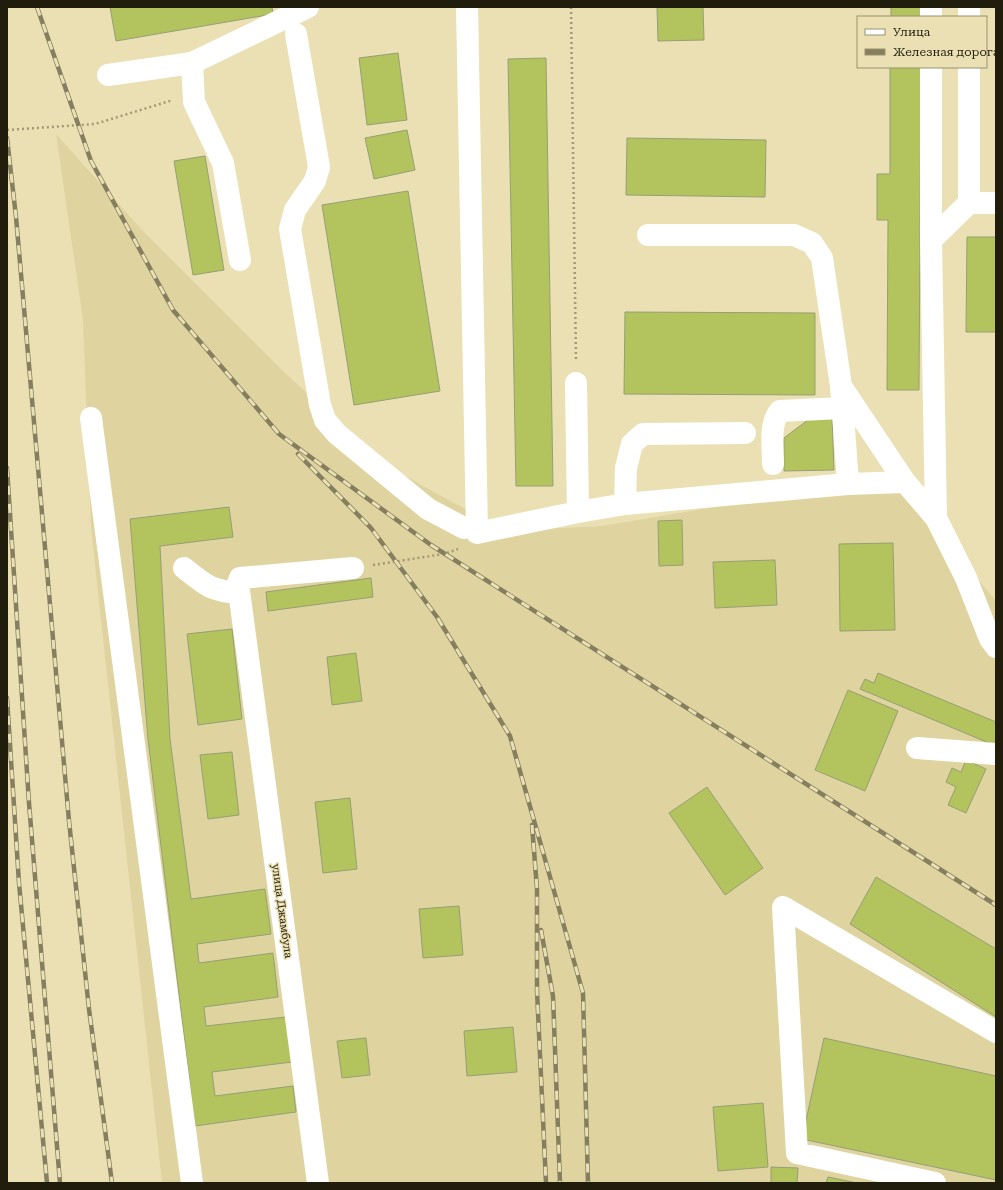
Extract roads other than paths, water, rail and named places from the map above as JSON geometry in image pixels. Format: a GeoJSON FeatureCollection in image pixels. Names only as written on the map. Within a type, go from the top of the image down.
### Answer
{"type":"FeatureCollection","features":[{"type":"Feature","properties":{"kind":"street"},"geometry":{"type":"LineString","coordinates":[[108,75],[192,63],[308,7]]}},
{"type":"Feature","properties":{"kind":"street"},"geometry":{"type":"LineString","coordinates":[[467,7],[471,530]]}},
{"type":"Feature","properties":{"kind":"street"},"geometry":{"type":"LineString","coordinates":[[296,34],[319,167],[315,181],[294,210],[290,229],[320,405],[325,420],[337,434],[428,509],[471,530],[625,504],[848,484],[905,482]]}},
{"type":"Feature","properties":{"kind":"street"},"geometry":{"type":"LineString","coordinates":[[192,63],[194,102],[223,163],[240,260]]}},
{"type":"Feature","properties":{"kind":"street"},"geometry":{"type":"LineString","coordinates":[[931,68],[930,240],[936,518]]}},
{"type":"Feature","properties":{"kind":"street"},"geometry":{"type":"LineString","coordinates":[[930,240],[969,202],[969,68]]}},
{"type":"Feature","properties":{"kind":"street"},"geometry":{"type":"LineString","coordinates":[[969,202],[996,203]]}},
{"type":"Feature","properties":{"kind":"street"},"geometry":{"type":"LineString","coordinates":[[648,235],[794,235],[812,243],[822,258],[841,386],[848,484]]}},
{"type":"Feature","properties":{"kind":"street"},"geometry":{"type":"LineString","coordinates":[[576,383],[578,512]]}},
{"type":"Feature","properties":{"kind":"street"},"geometry":{"type":"LineString","coordinates":[[841,386],[905,482],[936,518],[966,578],[990,639],[996,647]]}},
{"type":"Feature","properties":{"kind":"street"},"geometry":{"type":"LineString","coordinates":[[773,464],[774,423],[776,415],[780,411],[842,408]]}},
{"type":"Feature","properties":{"kind":"street"},"geometry":{"type":"LineString","coordinates":[[91,418],[192,1183]]}},
{"type":"Feature","properties":{"kind":"street"},"geometry":{"type":"LineString","coordinates":[[625,504],[626,468],[632,444],[643,434],[745,432]]}},
{"type":"Feature","properties":{"kind":"street"},"geometry":{"type":"LineString","coordinates":[[184,568],[207,587],[221,592],[239,593],[238,583],[240,578],[353,568]]}},
{"type":"Feature","properties":{"kind":"street","name":"улица Джамбула"},"geometry":{"type":"LineString","coordinates":[[239,593],[318,1183]]}},
{"type":"Feature","properties":{"kind":"street"},"geometry":{"type":"LineString","coordinates":[[917,748],[996,754]]}},
{"type":"Feature","properties":{"kind":"street"},"geometry":{"type":"LineString","coordinates":[[936,1183],[797,1153],[783,907],[996,1032]]}},
{"type":"Feature","properties":{"kind":"railway"},"geometry":{"type":"LineString","coordinates":[[37,7],[91,161],[173,310],[279,434],[431,545],[996,905]]}},
{"type":"Feature","properties":{"kind":"railway"},"geometry":{"type":"LineString","coordinates":[[7,138],[16,217],[69,821],[89,1009],[112,1183]]}},
{"type":"Feature","properties":{"kind":"railway"},"geometry":{"type":"LineString","coordinates":[[298,454],[371,528],[437,617],[510,736],[583,993],[588,1183]]}},
{"type":"Feature","properties":{"kind":"railway"},"geometry":{"type":"LineString","coordinates":[[7,468],[29,803],[60,1183]]}},
{"type":"Feature","properties":{"kind":"railway"},"geometry":{"type":"LineString","coordinates":[[7,698],[19,883],[47,1183]]}},
{"type":"Feature","properties":{"kind":"railway"},"geometry":{"type":"LineString","coordinates":[[532,825],[537,889],[537,991],[546,1183]]}},
{"type":"Feature","properties":{"kind":"railway"},"geometry":{"type":"LineString","coordinates":[[541,930],[553,996],[560,1183]]}}]}
